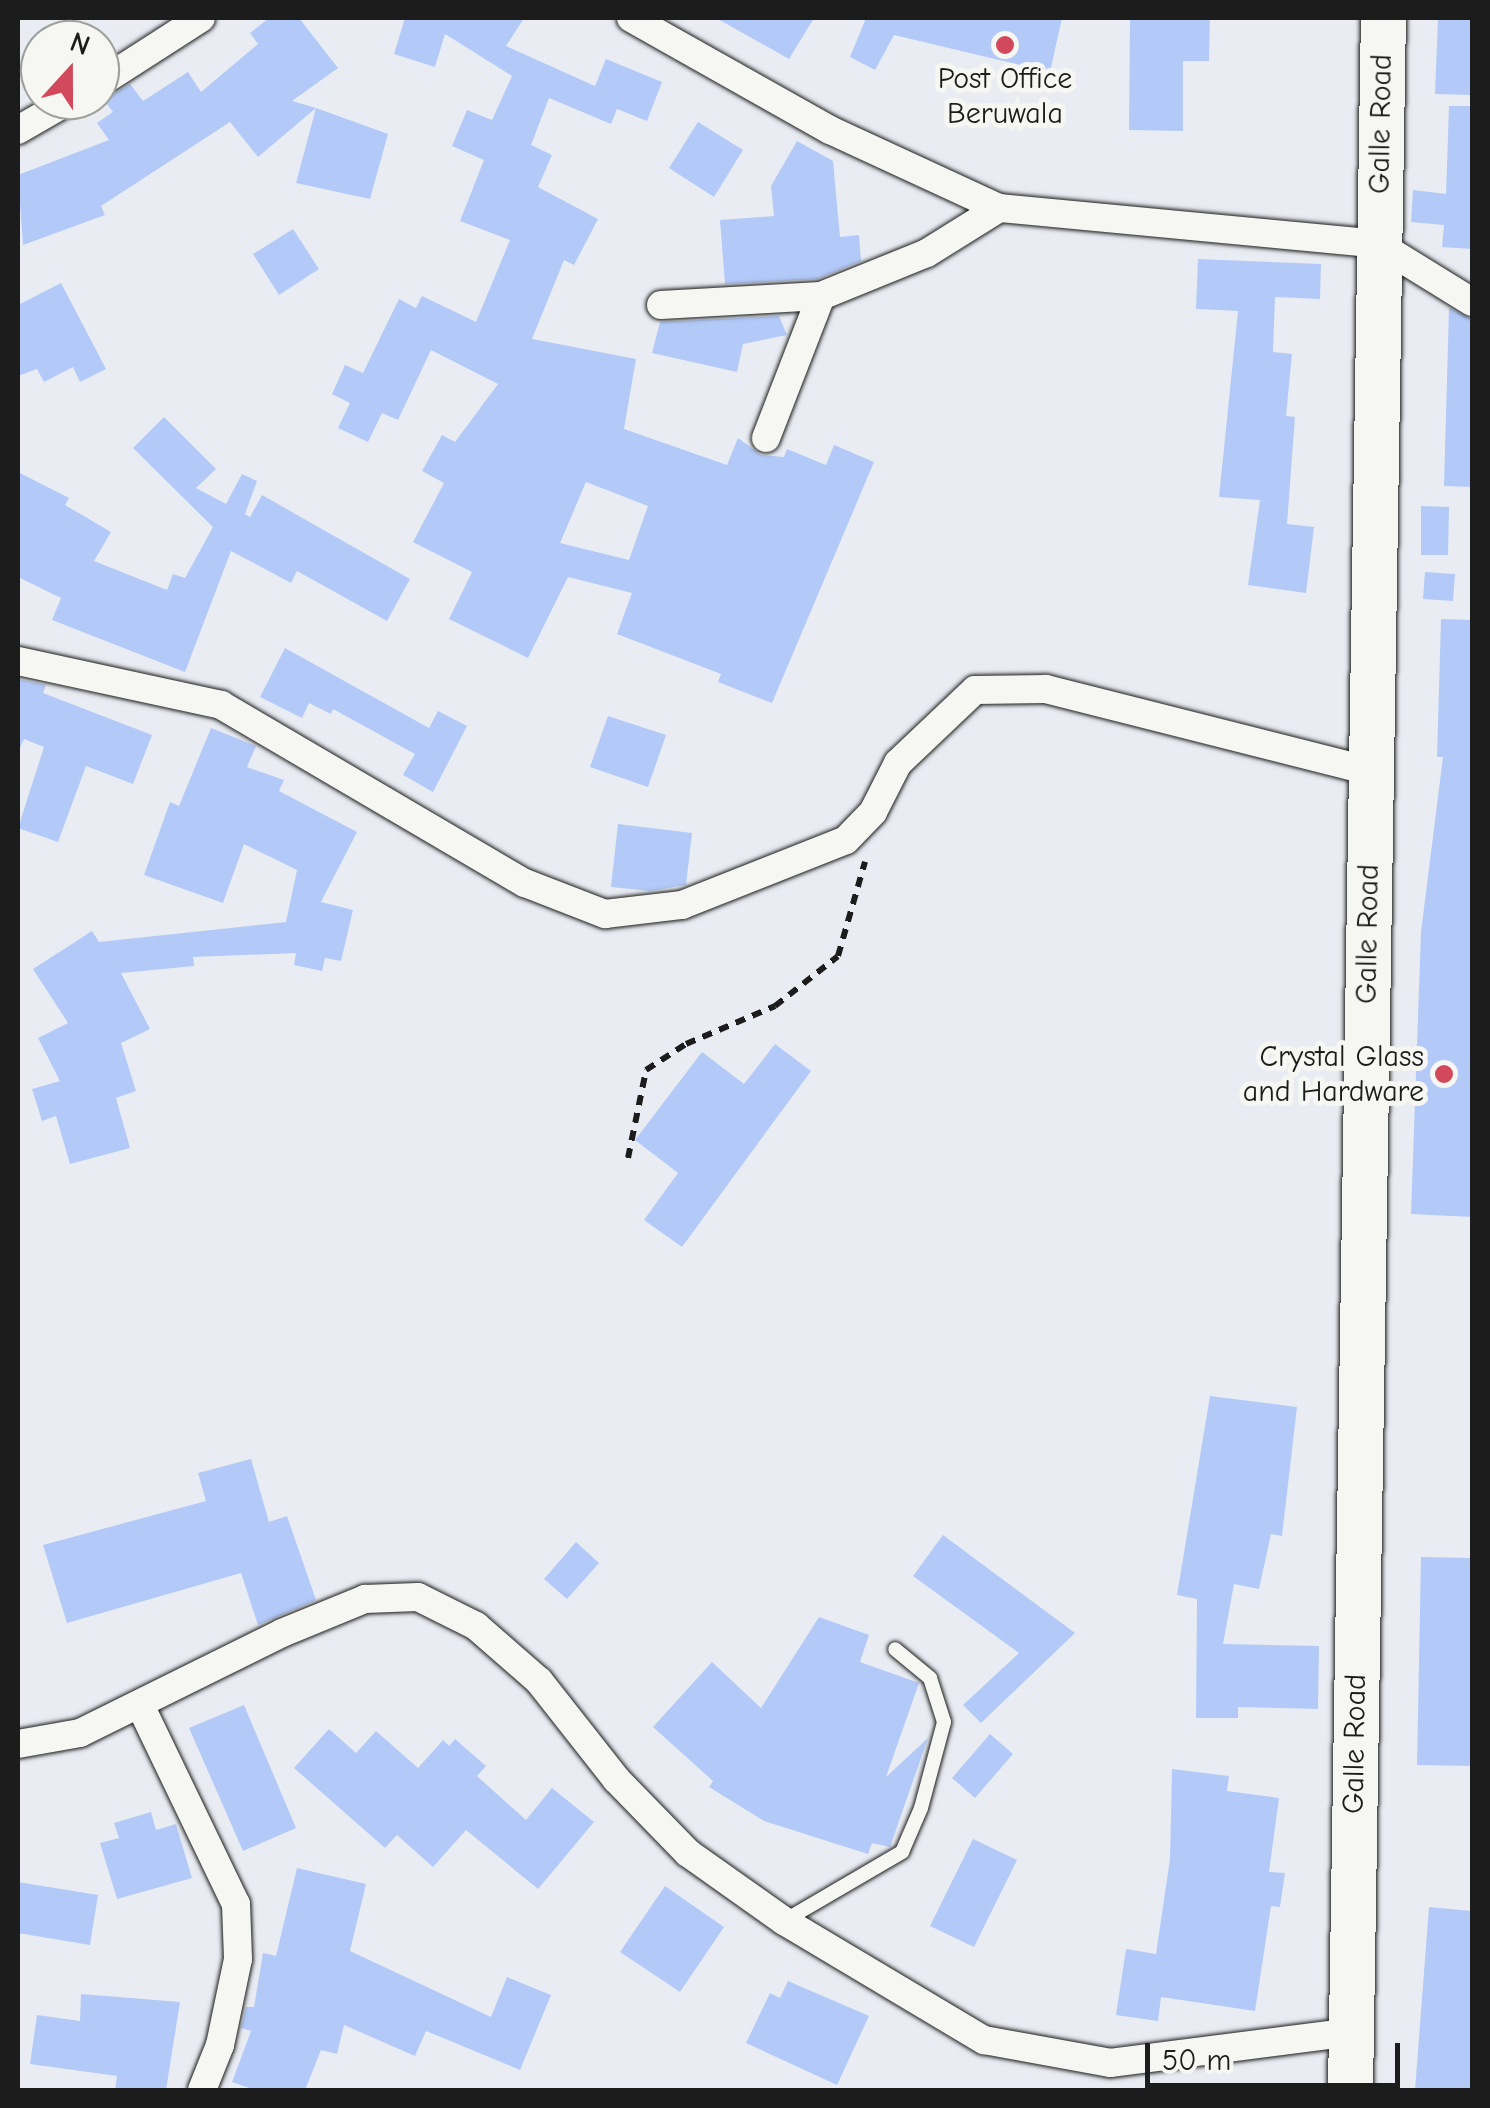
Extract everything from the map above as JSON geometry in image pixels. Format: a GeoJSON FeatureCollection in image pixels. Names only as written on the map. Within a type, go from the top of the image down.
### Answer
{"type":"FeatureCollection","features":[{"type":"Feature","properties":{"kind":"highway","name":"Galle Road"},"geometry":{"type":"LineString","coordinates":[[1350,2090],[1383,18]]}},
{"type":"Feature","properties":{"kind":"street"},"geometry":{"type":"LineString","coordinates":[[120,70],[201,18]]}},
{"type":"Feature","properties":{"kind":"street"},"geometry":{"type":"LineString","coordinates":[[631,18],[830,130],[999,208],[1378,244],[1472,302]]}},
{"type":"Feature","properties":{"kind":"street"},"geometry":{"type":"LineString","coordinates":[[660,305],[821,296],[927,253],[999,208]]}},
{"type":"Feature","properties":{"kind":"street"},"geometry":{"type":"LineString","coordinates":[[766,438],[821,296]]}},
{"type":"Feature","properties":{"kind":"street"},"geometry":{"type":"LineString","coordinates":[[18,661],[222,705],[525,883],[604,914],[682,905],[846,840],[873,812],[898,763],[974,690],[1046,688],[1370,771]]}},
{"type":"Feature","properties":{"kind":"street"},"geometry":{"type":"LineString","coordinates":[[18,1744],[80,1733],[141,1708],[315,1619],[366,1599],[418,1597],[476,1626],[538,1682],[688,1853],[784,1921],[984,2040],[1110,2063],[1351,2032]]}},
{"type":"Feature","properties":{"kind":"street"},"geometry":{"type":"LineString","coordinates":[[141,1708],[236,1904],[238,1959],[202,2090]]}},
{"type":"Feature","properties":{"kind":"lane"},"geometry":{"type":"LineString","coordinates":[[784,1921],[902,1852],[921,1808],[944,1722],[930,1678],[895,1649]]}},
{"type":"Feature","properties":{"kind":"path"},"geometry":{"type":"LineString","coordinates":[[628,1158],[646,1070],[686,1044],[775,1006],[838,956],[860,892],[873,812]]}},
{"type":"Feature","properties":{"kind":"building"},"geometry":{"type":"Polygon","coordinates":[[[269,18],[299,18],[338,68],[292,101],[316,108],[258,157],[230,122],[101,206],[105,215],[23,245],[18,175],[109,140],[97,123],[120,120],[120,90],[130,84],[143,101],[188,72],[201,92],[258,44],[250,33],[269,18]]]}},
{"type":"Feature","properties":{"kind":"building"},"geometry":{"type":"Polygon","coordinates":[[[405,18],[524,18],[506,46],[595,86],[606,59],[662,82],[647,121],[617,109],[611,124],[549,98],[531,145],[552,155],[538,187],[598,219],[574,265],[564,260],[532,339],[636,359],[624,429],[727,465],[738,438],[761,455],[784,457],[787,449],[826,465],[834,445],[874,462],[772,703],[718,682],[721,674],[617,634],[632,593],[568,577],[528,658],[449,619],[472,572],[413,542],[444,483],[422,471],[442,435],[455,442],[498,384],[431,350],[398,420],[382,413],[368,442],[338,428],[350,403],[332,394],[345,365],[363,373],[399,299],[416,308],[422,296],[476,322],[510,240],[460,221],[484,160],[452,146],[467,110],[492,120],[512,76],[445,34],[435,67],[394,54],[405,18]],[[586,482],[560,543],[629,560],[648,506],[586,482]]]}},
{"type":"Feature","properties":{"kind":"building"},"geometry":{"type":"Polygon","coordinates":[[[716,18],[814,18],[789,59],[716,18]]]}},
{"type":"Feature","properties":{"kind":"building"},"geometry":{"type":"Polygon","coordinates":[[[866,18],[1062,18],[1050,72],[894,35],[875,70],[850,57],[866,18]]]}},
{"type":"Feature","properties":{"kind":"building"},"geometry":{"type":"Polygon","coordinates":[[[1130,18],[1210,18],[1209,61],[1183,61],[1183,131],[1129,130],[1130,18]]]}},
{"type":"Feature","properties":{"kind":"building"},"geometry":{"type":"Polygon","coordinates":[[[1438,18],[1472,20],[1472,95],[1435,94],[1438,18]]]}},
{"type":"Feature","properties":{"kind":"building"},"geometry":{"type":"Polygon","coordinates":[[[1449,106],[1472,106],[1472,249],[1442,247],[1444,225],[1411,222],[1413,190],[1446,194],[1449,106]]]}},
{"type":"Feature","properties":{"kind":"building"},"geometry":{"type":"Polygon","coordinates":[[[316,108],[388,134],[370,199],[296,183],[316,108]]]}},
{"type":"Feature","properties":{"kind":"building"},"geometry":{"type":"Polygon","coordinates":[[[698,122],[743,150],[714,197],[669,168],[698,122]]]}},
{"type":"Feature","properties":{"kind":"building"},"geometry":{"type":"Polygon","coordinates":[[[797,141],[833,161],[840,237],[859,235],[861,261],[817,279],[725,284],[720,220],[774,216],[771,186],[797,141]]]}},
{"type":"Feature","properties":{"kind":"building"},"geometry":{"type":"Polygon","coordinates":[[[293,229],[319,269],[279,295],[253,254],[293,229]]]}},
{"type":"Feature","properties":{"kind":"building"},"geometry":{"type":"Polygon","coordinates":[[[1198,259],[1321,264],[1320,299],[1275,297],[1273,352],[1292,354],[1286,416],[1295,417],[1287,524],[1314,527],[1306,593],[1248,585],[1260,500],[1219,497],[1238,311],[1196,309],[1198,259]]]}},
{"type":"Feature","properties":{"kind":"building"},"geometry":{"type":"Polygon","coordinates":[[[61,283],[106,369],[80,382],[73,367],[44,382],[37,369],[18,376],[18,305],[61,283]]]}},
{"type":"Feature","properties":{"kind":"building"},"geometry":{"type":"Polygon","coordinates":[[[1449,308],[1472,319],[1472,487],[1444,486],[1449,308]]]}},
{"type":"Feature","properties":{"kind":"building"},"geometry":{"type":"Polygon","coordinates":[[[779,316],[787,335],[743,344],[737,372],[652,353],[660,322],[779,316]]]}},
{"type":"Feature","properties":{"kind":"building"},"geometry":{"type":"Polygon","coordinates":[[[164,417],[216,469],[196,488],[226,504],[242,474],[257,481],[245,514],[250,517],[262,495],[410,579],[387,621],[297,571],[291,583],[231,551],[185,672],[52,620],[61,598],[18,577],[18,472],[69,498],[65,505],[111,532],[94,561],[167,590],[173,574],[185,578],[213,527],[133,448],[164,417]]]}},
{"type":"Feature","properties":{"kind":"building"},"geometry":{"type":"Polygon","coordinates":[[[1421,506],[1449,507],[1448,555],[1421,555],[1421,506]]]}},
{"type":"Feature","properties":{"kind":"building"},"geometry":{"type":"Polygon","coordinates":[[[1425,572],[1455,574],[1453,601],[1423,599],[1425,572]]]}},
{"type":"Feature","properties":{"kind":"building"},"geometry":{"type":"Polygon","coordinates":[[[1441,619],[1472,620],[1472,1217],[1411,1214],[1421,932],[1443,757],[1437,757],[1441,619]]]}},
{"type":"Feature","properties":{"kind":"building"},"geometry":{"type":"Polygon","coordinates":[[[285,648],[429,728],[438,711],[467,726],[433,792],[403,775],[415,754],[333,709],[331,714],[309,703],[302,718],[260,697],[285,648]]]}},
{"type":"Feature","properties":{"kind":"building"},"geometry":{"type":"Polygon","coordinates":[[[18,679],[46,685],[43,693],[152,735],[133,784],[86,766],[58,842],[18,828],[44,747],[24,739],[18,752],[18,679]]]}},
{"type":"Feature","properties":{"kind":"building"},"geometry":{"type":"Polygon","coordinates":[[[608,716],[666,735],[648,787],[590,767],[608,716]]]}},
{"type":"Feature","properties":{"kind":"building"},"geometry":{"type":"Polygon","coordinates":[[[211,728],[256,746],[247,767],[284,780],[279,791],[357,832],[321,902],[353,910],[341,961],[325,958],[322,971],[294,965],[296,953],[193,957],[194,966],[121,973],[150,1029],[121,1043],[136,1091],[116,1098],[130,1148],[70,1164],[56,1116],[42,1121],[32,1089],[60,1081],[38,1038],[68,1023],[33,969],[92,931],[99,942],[286,922],[297,870],[244,844],[223,903],[144,875],[170,802],[179,806],[211,728]]]}},
{"type":"Feature","properties":{"kind":"building"},"geometry":{"type":"Polygon","coordinates":[[[618,824],[692,833],[686,885],[650,891],[611,887],[618,824]]]}},
{"type":"Feature","properties":{"kind":"building"},"geometry":{"type":"Polygon","coordinates":[[[775,1044],[811,1071],[682,1247],[644,1220],[678,1173],[635,1140],[702,1052],[744,1084],[775,1044]]]}},
{"type":"Feature","properties":{"kind":"building"},"geometry":{"type":"Polygon","coordinates":[[[1210,1396],[1297,1407],[1282,1536],[1271,1534],[1259,1589],[1234,1584],[1223,1644],[1319,1646],[1318,1709],[1238,1707],[1238,1718],[1196,1718],[1197,1599],[1177,1595],[1210,1396]]]}},
{"type":"Feature","properties":{"kind":"building"},"geometry":{"type":"Polygon","coordinates":[[[251,1459],[269,1522],[287,1516],[316,1600],[258,1625],[241,1573],[67,1623],[43,1545],[206,1501],[198,1473],[251,1459]]]}},
{"type":"Feature","properties":{"kind":"building"},"geometry":{"type":"Polygon","coordinates":[[[943,1535],[1075,1633],[981,1723],[963,1705],[1019,1653],[913,1576],[943,1535]]]}},
{"type":"Feature","properties":{"kind":"building"},"geometry":{"type":"Polygon","coordinates":[[[576,1542],[599,1563],[567,1599],[544,1579],[576,1542]]]}},
{"type":"Feature","properties":{"kind":"building"},"geometry":{"type":"Polygon","coordinates":[[[1421,1557],[1472,1558],[1472,1766],[1417,1765],[1421,1557]]]}},
{"type":"Feature","properties":{"kind":"building"},"geometry":{"type":"Polygon","coordinates":[[[819,1617],[869,1635],[860,1662],[919,1683],[886,1777],[928,1738],[890,1847],[872,1843],[868,1854],[764,1821],[709,1787],[713,1781],[653,1727],[712,1662],[761,1708],[819,1617]]]}},
{"type":"Feature","properties":{"kind":"building"},"geometry":{"type":"Polygon","coordinates":[[[244,1705],[296,1828],[243,1851],[189,1728],[244,1705]]]}},
{"type":"Feature","properties":{"kind":"building"},"geometry":{"type":"Polygon","coordinates":[[[329,1729],[356,1753],[376,1731],[418,1768],[443,1740],[449,1746],[455,1739],[486,1766],[477,1776],[526,1820],[552,1788],[594,1822],[538,1889],[466,1830],[433,1867],[397,1835],[385,1848],[294,1768],[329,1729]]]}},
{"type":"Feature","properties":{"kind":"building"},"geometry":{"type":"Polygon","coordinates":[[[990,1734],[1013,1754],[975,1798],[952,1778],[990,1734]]]}},
{"type":"Feature","properties":{"kind":"building"},"geometry":{"type":"Polygon","coordinates":[[[1172,1769],[1229,1776],[1227,1791],[1279,1798],[1269,1872],[1285,1873],[1280,1907],[1271,1906],[1255,2011],[1161,1997],[1158,2021],[1116,2015],[1126,1949],[1156,1954],[1170,1859],[1172,1769]]]}},
{"type":"Feature","properties":{"kind":"building"},"geometry":{"type":"Polygon","coordinates":[[[151,1812],[156,1830],[176,1824],[192,1878],[117,1899],[100,1843],[119,1838],[114,1823],[151,1812]]]}},
{"type":"Feature","properties":{"kind":"building"},"geometry":{"type":"Polygon","coordinates":[[[973,1839],[1017,1860],[974,1947],[930,1926],[973,1839]]]}},
{"type":"Feature","properties":{"kind":"building"},"geometry":{"type":"Polygon","coordinates":[[[297,1868],[366,1884],[350,1951],[491,2017],[507,1977],[551,1995],[520,2070],[426,2031],[415,2056],[344,2025],[337,2054],[321,2050],[305,2090],[255,2090],[232,2082],[251,2031],[241,2028],[246,2007],[254,2007],[263,1953],[276,1956],[297,1868]]]}},
{"type":"Feature","properties":{"kind":"building"},"geometry":{"type":"Polygon","coordinates":[[[18,1882],[98,1895],[90,1945],[18,1933],[18,1882]]]}},
{"type":"Feature","properties":{"kind":"building"},"geometry":{"type":"Polygon","coordinates":[[[665,1886],[724,1927],[680,1992],[620,1952],[665,1886]]]}},
{"type":"Feature","properties":{"kind":"building"},"geometry":{"type":"Polygon","coordinates":[[[1429,1907],[1472,1911],[1472,2090],[1415,2090],[1429,1907]]]}},
{"type":"Feature","properties":{"kind":"building"},"geometry":{"type":"Polygon","coordinates":[[[788,1981],[869,2016],[837,2085],[746,2043],[770,1993],[780,1998],[788,1981]]]}},
{"type":"Feature","properties":{"kind":"building"},"geometry":{"type":"Polygon","coordinates":[[[81,1994],[180,2002],[166,2090],[115,2090],[117,2076],[30,2064],[37,2015],[80,2021],[81,1994]]]}},
{"type":"Feature","properties":{"kind":"place","name":"Post Office Beruwala"},"geometry":{"type":"Point","coordinates":[1005,45]}},
{"type":"Feature","properties":{"kind":"place","name":"Crystal Glass and Hardware"},"geometry":{"type":"Point","coordinates":[1444,1074]}}]}
